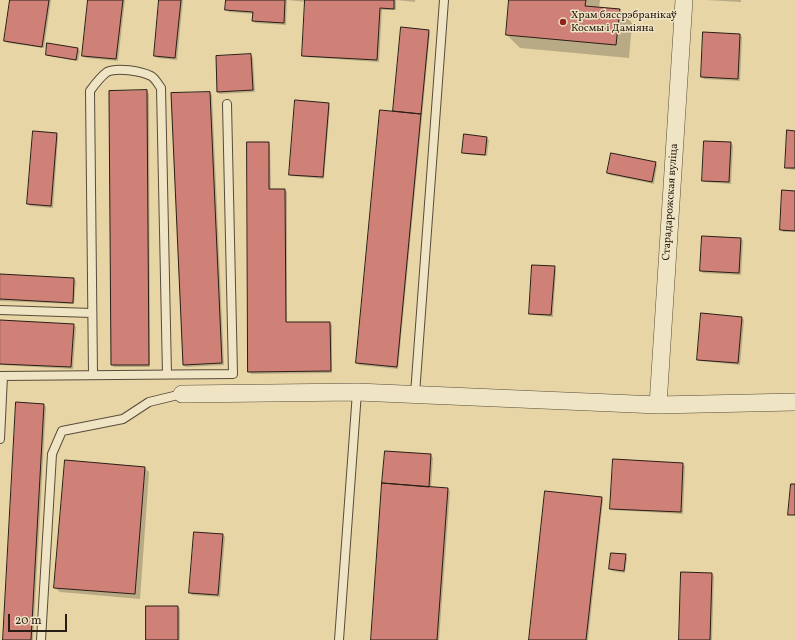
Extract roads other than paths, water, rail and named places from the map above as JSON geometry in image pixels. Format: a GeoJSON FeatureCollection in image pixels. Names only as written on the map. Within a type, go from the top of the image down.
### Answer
{"type":"FeatureCollection","features":[{"type":"Feature","properties":{"kind":"street","name":"Старадарожская вуліца"},"geometry":{"type":"LineString","coordinates":[[658,405],[684,0]]}},
{"type":"Feature","properties":{"kind":"street"},"geometry":{"type":"LineString","coordinates":[[182,394],[357,392],[658,405],[795,402]]}},
{"type":"Feature","properties":{"kind":"lane"},"geometry":{"type":"LineString","coordinates":[[415,394],[444,0]]}},
{"type":"Feature","properties":{"kind":"lane"},"geometry":{"type":"LineString","coordinates":[[93,375],[90,91],[99,79],[108,72],[135,71],[152,76],[161,88],[167,374]]}},
{"type":"Feature","properties":{"kind":"lane"},"geometry":{"type":"LineString","coordinates":[[0,439],[2,376],[233,374],[227,104]]}},
{"type":"Feature","properties":{"kind":"lane"},"geometry":{"type":"LineString","coordinates":[[0,310],[92,313]]}},
{"type":"Feature","properties":{"kind":"lane"},"geometry":{"type":"LineString","coordinates":[[339,640],[357,392]]}},
{"type":"Feature","properties":{"kind":"lane"},"geometry":{"type":"LineString","coordinates":[[41,640],[52,454],[62,431],[123,419],[149,402],[182,394]]}},
{"type":"Feature","properties":{"kind":"place","name":"Храм бяссрэбранікаў Космы і Даміяна"},"geometry":{"type":"Point","coordinates":[563,22]}}]}
